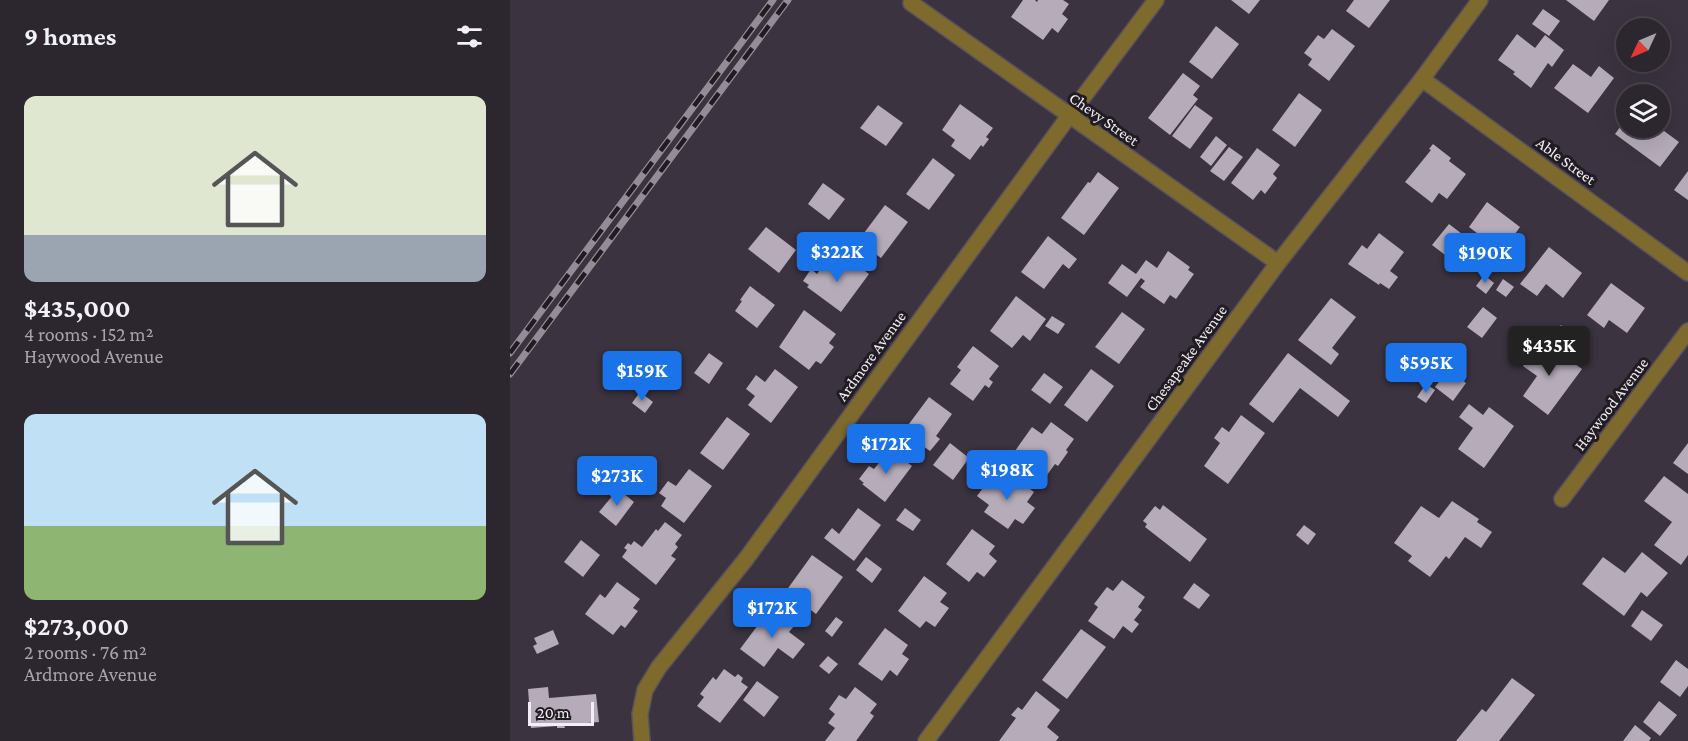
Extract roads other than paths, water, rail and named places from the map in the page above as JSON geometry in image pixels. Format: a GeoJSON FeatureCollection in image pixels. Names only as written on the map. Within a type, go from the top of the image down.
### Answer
{"type":"FeatureCollection","features":[{"type":"Feature","properties":{"kind":"street","name":"Ardmore Avenue"},"geometry":{"type":"LineString","coordinates":[[642,741],[640,714],[645,690],[659,667],[746,559],[1156,0]]}},
{"type":"Feature","properties":{"kind":"street","name":"Chesapeake Avenue"},"geometry":{"type":"LineString","coordinates":[[926,741],[1278,263],[1422,79],[1480,0]]}},
{"type":"Feature","properties":{"kind":"street","name":"Chevy Street"},"geometry":{"type":"LineString","coordinates":[[911,3],[1278,263]]}},
{"type":"Feature","properties":{"kind":"street","name":"Able Street"},"geometry":{"type":"LineString","coordinates":[[1422,79],[1688,273]]}},
{"type":"Feature","properties":{"kind":"street","name":"Haywood Avenue"},"geometry":{"type":"LineString","coordinates":[[1562,499],[1688,331]]}},
{"type":"Feature","properties":{"kind":"railway"},"geometry":{"type":"LineString","coordinates":[[510,353],[773,0]]}},
{"type":"Feature","properties":{"kind":"railway"},"geometry":{"type":"LineString","coordinates":[[510,374],[788,0]]}}]}
